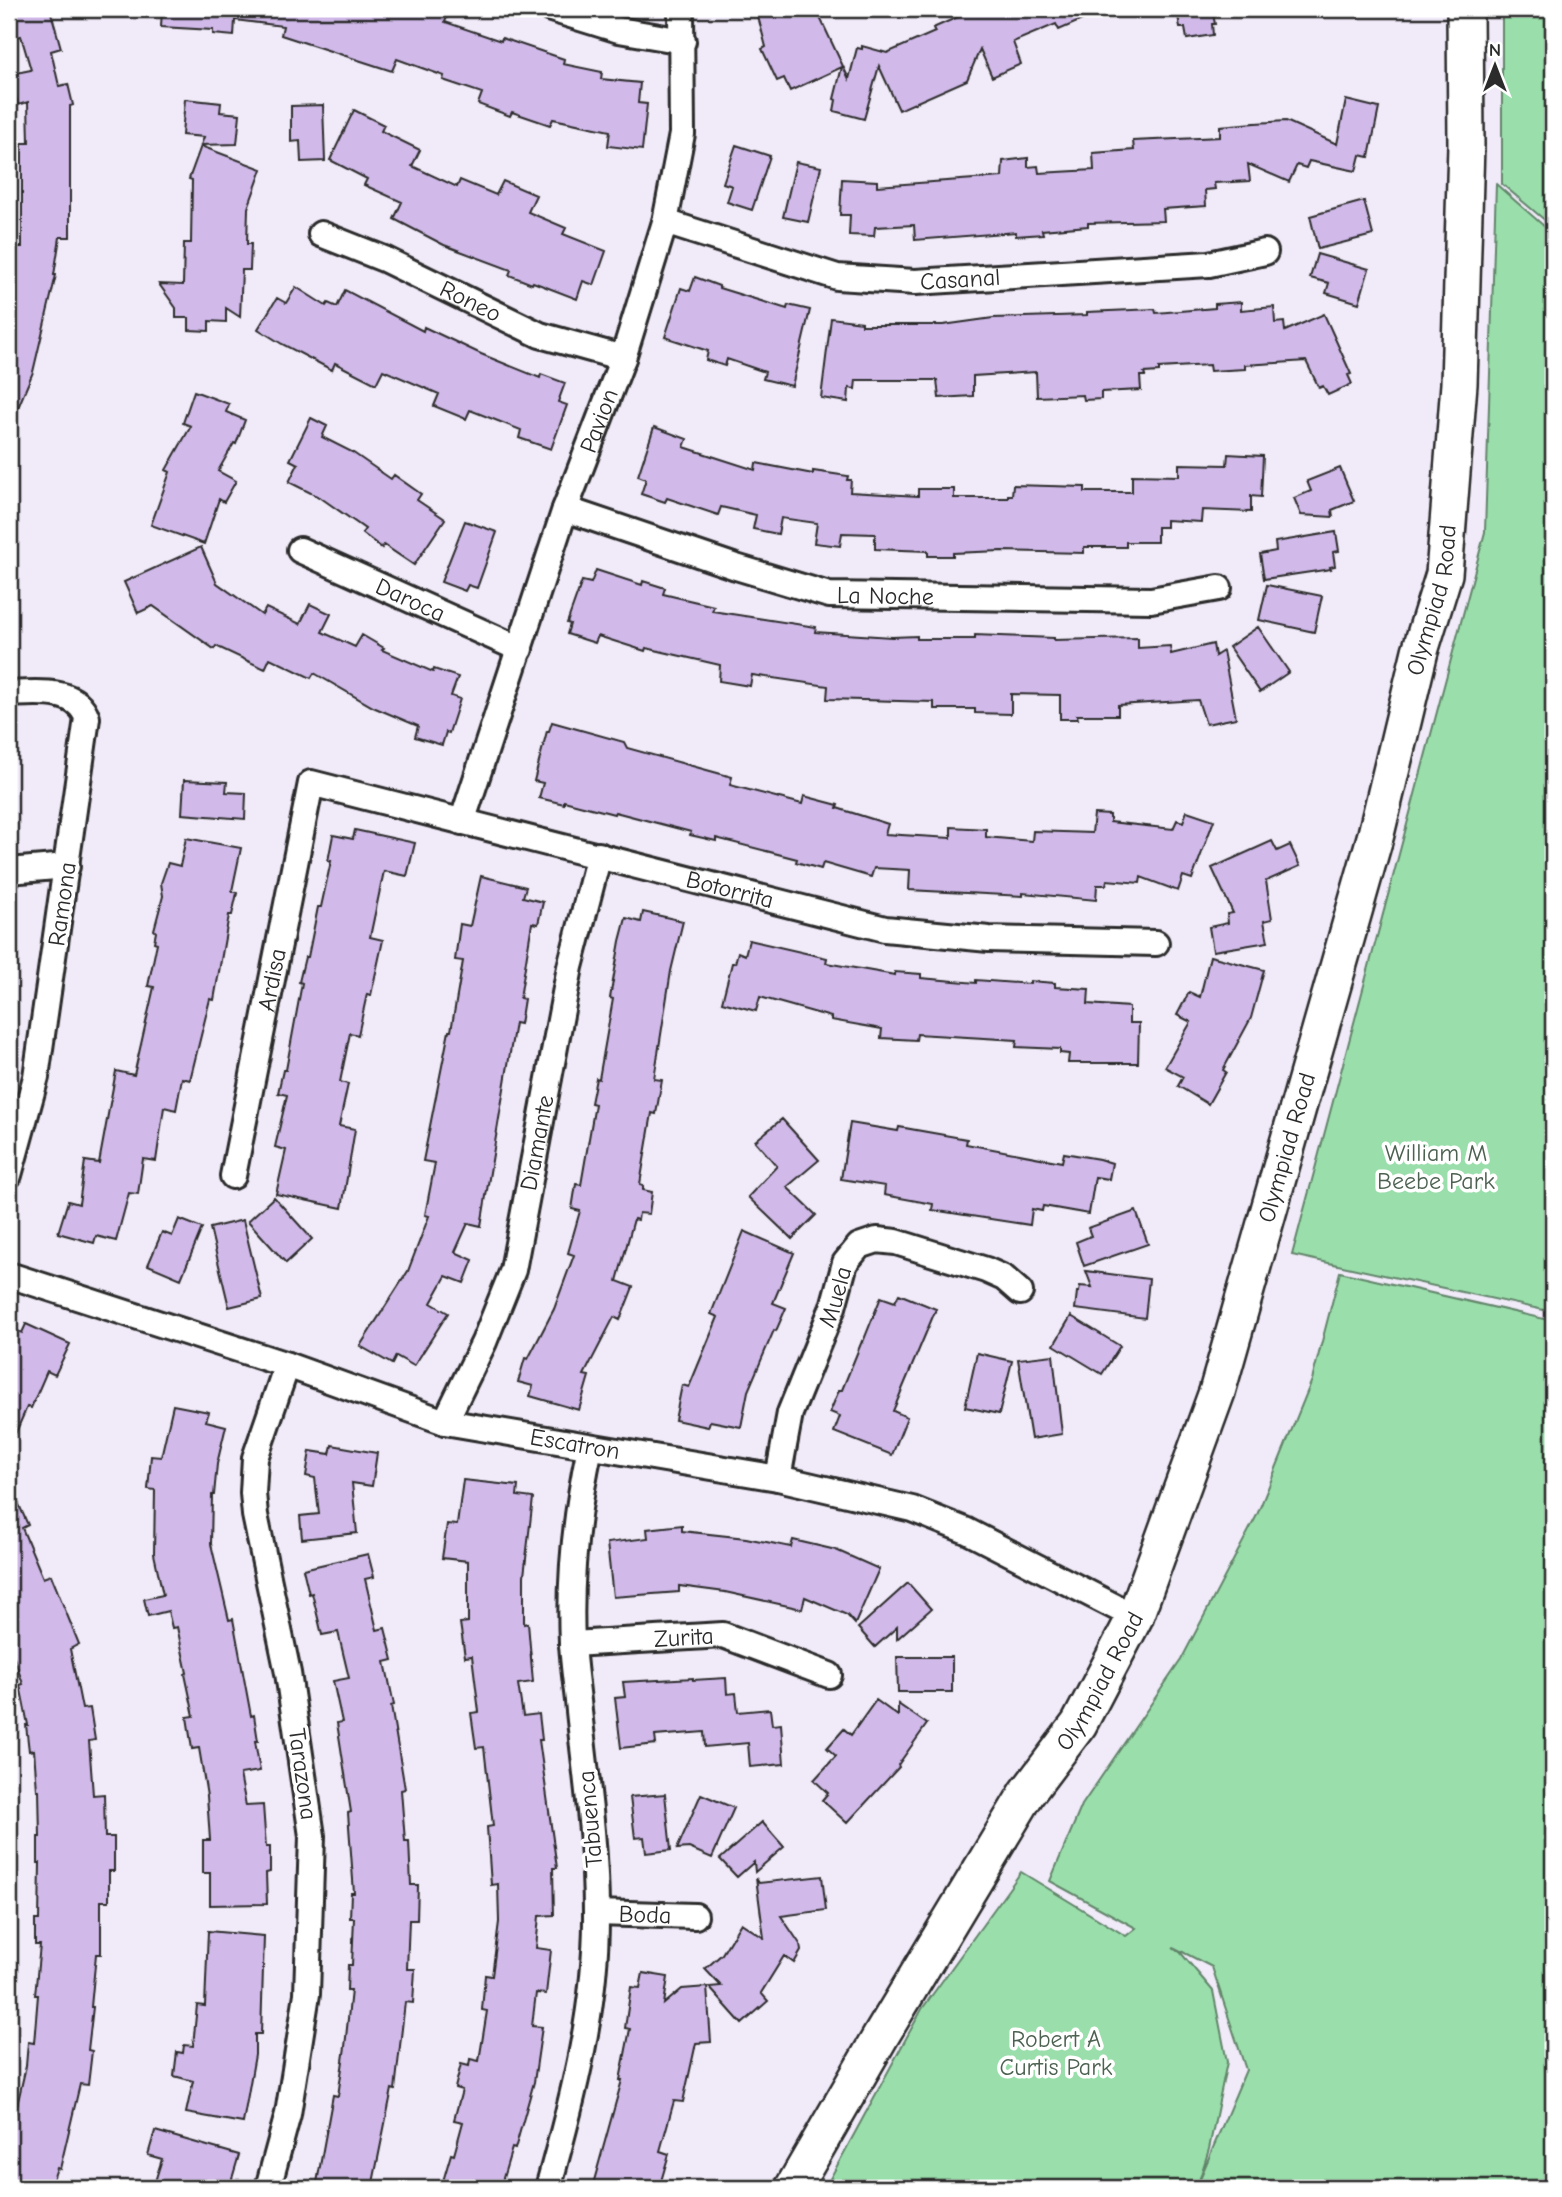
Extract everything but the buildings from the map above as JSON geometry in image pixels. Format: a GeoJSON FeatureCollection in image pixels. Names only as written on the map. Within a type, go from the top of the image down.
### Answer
{"type":"FeatureCollection","features":[{"type":"Feature","properties":{"kind":"main road","name":"Olympiad Road"},"geometry":{"type":"LineString","coordinates":[[793,2188],[881,2034],[1027,1793],[1079,1724],[1135,1617],[1217,1392],[1376,834],[1420,651],[1444,574],[1459,384],[1466,145],[1465,9]]}},
{"type":"Feature","properties":{"kind":"street"},"geometry":{"type":"LineString","coordinates":[[551,9],[619,30],[683,41]]}},
{"type":"Feature","properties":{"kind":"street","name":"Pavion"},"geometry":{"type":"LineString","coordinates":[[462,822],[565,509],[624,358],[664,222],[682,134],[681,9]]}},
{"type":"Feature","properties":{"kind":"street","name":"Casanal"},"geometry":{"type":"LineString","coordinates":[[664,222],[837,277],[915,282],[1209,264],[1265,252]]}},
{"type":"Feature","properties":{"kind":"street","name":"Roneo"},"geometry":{"type":"LineString","coordinates":[[321,234],[384,259],[540,335],[624,358]]}},
{"type":"Feature","properties":{"kind":"street","name":"La Noche"},"geometry":{"type":"LineString","coordinates":[[565,509],[736,567],[829,595],[1151,600],[1219,588]]}},
{"type":"Feature","properties":{"kind":"street","name":"Daroca"},"geometry":{"type":"LineString","coordinates":[[300,550],[520,649]]}},
{"type":"Feature","properties":{"kind":"street","name":"Ramona"},"geometry":{"type":"LineString","coordinates":[[9,694],[58,695],[72,698],[84,709],[87,718],[36,1077],[9,1175]]}},
{"type":"Feature","properties":{"kind":"street","name":"Botorrita"},"geometry":{"type":"LineString","coordinates":[[311,783],[885,929],[989,939],[1156,943]]}},
{"type":"Feature","properties":{"kind":"street","name":"Ardisa"},"geometry":{"type":"LineString","coordinates":[[233,1176],[311,783]]}},
{"type":"Feature","properties":{"kind":"street","name":"Diamante"},"geometry":{"type":"LineString","coordinates":[[445,1422],[484,1342],[513,1270],[570,967],[599,855]]}},
{"type":"Feature","properties":{"kind":"street"},"geometry":{"type":"LineString","coordinates":[[9,871],[68,866]]}},
{"type":"Feature","properties":{"kind":"street","name":"Muela"},"geometry":{"type":"LineString","coordinates":[[778,1478],[790,1413],[834,1307],[845,1263],[859,1246],[877,1240],[896,1242],[986,1270],[1004,1278],[1020,1292]]}},
{"type":"Feature","properties":{"kind":"street","name":"Escatron"},"geometry":{"type":"LineString","coordinates":[[9,1275],[286,1365],[445,1422],[778,1478],[912,1509],[967,1531],[1135,1617]]}},
{"type":"Feature","properties":{"kind":"street","name":"Tarazona"},"geometry":{"type":"LineString","coordinates":[[268,2188],[288,2114],[307,1994],[312,1836],[288,1673],[255,1515],[253,1493],[255,1458],[286,1365]]}},
{"type":"Feature","properties":{"kind":"street","name":"Tabuenca"},"geometry":{"type":"LineString","coordinates":[[548,2188],[583,2048],[593,1987],[597,1913],[593,1836],[572,1644],[572,1567],[580,1492],[590,1447]]}},
{"type":"Feature","properties":{"kind":"street","name":"Zurita"},"geometry":{"type":"LineString","coordinates":[[572,1644],[723,1635],[829,1675]]}},
{"type":"Feature","properties":{"kind":"street","name":"Boda"},"geometry":{"type":"LineString","coordinates":[[597,1913],[695,1916]]}},
{"type":"Feature","properties":{"kind":"green space"},"geometry":{"type":"Polygon","coordinates":[[[1502,9],[1553,9],[1553,227],[1502,184],[1502,9]]]}},
{"type":"Feature","properties":{"kind":"green space","name":"William M Beebe Park"},"geometry":{"type":"Polygon","coordinates":[[[1496,184],[1553,234],[1553,1312],[1292,1255],[1485,532],[1496,184]]]}},
{"type":"Feature","properties":{"kind":"green space","name":"Robert A Curtis Park"},"geometry":{"type":"Polygon","coordinates":[[[1340,1272],[1553,1321],[1553,2188],[825,2188],[922,2009],[1021,1872],[1126,1936],[1136,1928],[1050,1881],[1082,1805],[1181,1660],[1257,1515],[1312,1380],[1340,1272]],[[1173,1947],[1213,1991],[1227,2062],[1209,2149],[1199,2181],[1246,2070],[1212,1967],[1173,1947]]]}}]}
